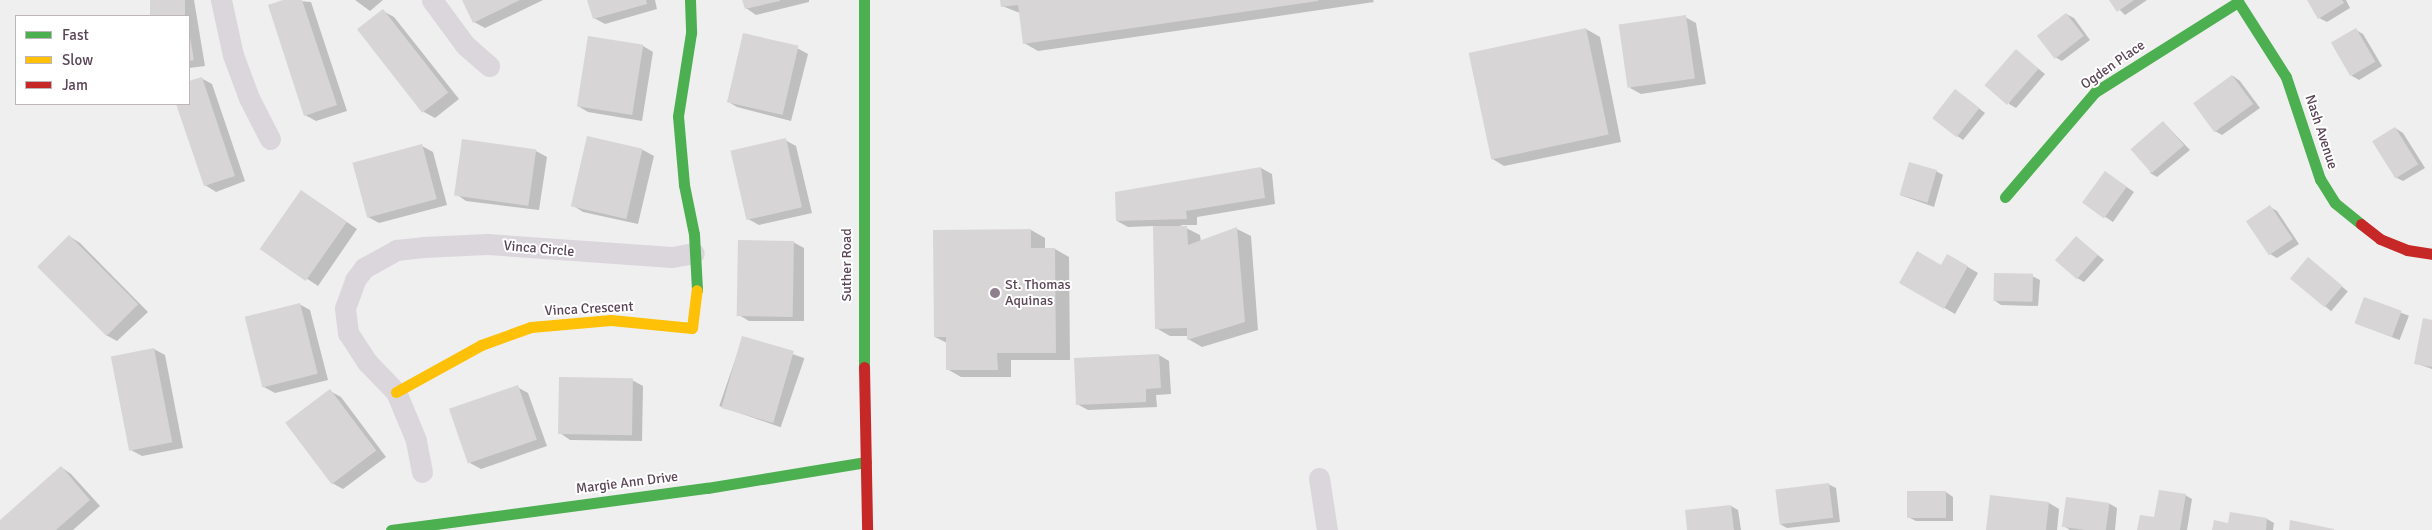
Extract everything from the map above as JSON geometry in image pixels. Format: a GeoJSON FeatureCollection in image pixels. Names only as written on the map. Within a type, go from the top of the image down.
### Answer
{"type":"FeatureCollection","features":[{"type":"Feature","properties":{"kind":"street"},"geometry":{"type":"LineString","coordinates":[[221,0],[233,55],[249,98],[270,139]]}},
{"type":"Feature","properties":{"kind":"street"},"geometry":{"type":"LineString","coordinates":[[432,0],[465,44],[489,66]]}},
{"type":"Feature","properties":{"kind":"street"},"geometry":{"type":"LineString","coordinates":[[690,0],[691,33],[678,116],[694,253]]}},
{"type":"Feature","properties":{"kind":"street","name":"Suther Road"},"geometry":{"type":"LineString","coordinates":[[864,0],[862,285],[867,530]]}},
{"type":"Feature","properties":{"kind":"street","name":"Ogden Place"},"geometry":{"type":"LineString","coordinates":[[2005,197],[2095,92],[2237,1]]}},
{"type":"Feature","properties":{"kind":"street","name":"Nash Avenue"},"geometry":{"type":"LineString","coordinates":[[2237,1],[2286,77],[2320,178],[2335,203],[2380,239],[2407,250],[2432,254]]}},
{"type":"Feature","properties":{"kind":"street","name":"Vinca Circle"},"geometry":{"type":"LineString","coordinates":[[422,472],[416,440],[396,392],[354,345],[346,322],[346,308],[355,280],[376,258],[396,250],[423,246],[487,244],[614,255],[672,257],[694,253]]}},
{"type":"Feature","properties":{"kind":"street","name":"Vinca Crescent"},"geometry":{"type":"LineString","coordinates":[[396,392],[429,371],[481,345],[531,328],[611,320],[692,328],[697,288],[694,253]]}},
{"type":"Feature","properties":{"kind":"street","name":"Margie Ann Drive"},"geometry":{"type":"LineString","coordinates":[[390,530],[707,488],[866,462]]}},
{"type":"Feature","properties":{"kind":"street"},"geometry":{"type":"LineString","coordinates":[[1319,478],[1327,530]]}},
{"type":"Feature","properties":{"kind":"building"},"geometry":{"type":"Polygon","coordinates":[[[150,0],[185,0],[185,15],[150,15],[150,0]]]}},
{"type":"Feature","properties":{"kind":"building"},"geometry":{"type":"Polygon","coordinates":[[[283,0],[302,0],[337,105],[304,116],[268,5],[283,0]]]}},
{"type":"Feature","properties":{"kind":"building"},"geometry":{"type":"Polygon","coordinates":[[[462,0],[520,0],[473,23],[462,0]]]}},
{"type":"Feature","properties":{"kind":"building"},"geometry":{"type":"Polygon","coordinates":[[[587,0],[646,0],[647,4],[593,19],[587,0]]]}},
{"type":"Feature","properties":{"kind":"building"},"geometry":{"type":"Polygon","coordinates":[[[742,0],[780,0],[780,1],[745,9],[742,0]]]}},
{"type":"Feature","properties":{"kind":"building"},"geometry":{"type":"Polygon","coordinates":[[[1000,0],[1318,1],[1023,44],[1018,5],[1001,7],[1000,0]]]}},
{"type":"Feature","properties":{"kind":"building"},"geometry":{"type":"Polygon","coordinates":[[[2109,0],[2134,0],[2117,12],[2109,0]]]}},
{"type":"Feature","properties":{"kind":"building"},"geometry":{"type":"Polygon","coordinates":[[[2307,0],[2342,0],[2344,3],[2318,19],[2307,0]]]}},
{"type":"Feature","properties":{"kind":"building"},"geometry":{"type":"Polygon","coordinates":[[[383,9],[448,93],[422,113],[357,29],[383,9]]]}},
{"type":"Feature","properties":{"kind":"building"},"geometry":{"type":"Polygon","coordinates":[[[2066,13],[2084,36],[2055,59],[2037,36],[2066,13]]]}},
{"type":"Feature","properties":{"kind":"building"},"geometry":{"type":"Polygon","coordinates":[[[1686,15],[1695,78],[1628,88],[1619,24],[1686,15]]]}},
{"type":"Feature","properties":{"kind":"building"},"geometry":{"type":"Polygon","coordinates":[[[1586,28],[1609,135],[1491,160],[1469,53],[1586,28]]]}},
{"type":"Feature","properties":{"kind":"building"},"geometry":{"type":"Polygon","coordinates":[[[2356,28],[2376,62],[2350,76],[2331,42],[2356,28]]]}},
{"type":"Feature","properties":{"kind":"building"},"geometry":{"type":"Polygon","coordinates":[[[743,33],[799,46],[783,115],[727,102],[743,33]]]}},
{"type":"Feature","properties":{"kind":"building"},"geometry":{"type":"Polygon","coordinates":[[[588,36],[643,45],[632,115],[577,106],[588,36]]]}},
{"type":"Feature","properties":{"kind":"building"},"geometry":{"type":"Polygon","coordinates":[[[190,37],[194,60],[190,61],[190,37]]]}},
{"type":"Feature","properties":{"kind":"building"},"geometry":{"type":"Polygon","coordinates":[[[2016,49],[2039,69],[2007,105],[1985,85],[2016,49]]]}},
{"type":"Feature","properties":{"kind":"building"},"geometry":{"type":"Polygon","coordinates":[[[2232,75],[2253,104],[2214,132],[2193,103],[2232,75]]]}},
{"type":"Feature","properties":{"kind":"building"},"geometry":{"type":"Polygon","coordinates":[[[202,77],[235,176],[204,186],[176,105],[190,105],[190,81],[202,77]]]}},
{"type":"Feature","properties":{"kind":"building"},"geometry":{"type":"Polygon","coordinates":[[[1955,89],[1979,108],[1957,137],[1932,118],[1955,89]]]}},
{"type":"Feature","properties":{"kind":"building"},"geometry":{"type":"Polygon","coordinates":[[[2163,121],[2184,145],[2152,173],[2131,149],[2163,121]]]}},
{"type":"Feature","properties":{"kind":"building"},"geometry":{"type":"Polygon","coordinates":[[[2395,127],[2418,164],[2395,179],[2372,141],[2395,127]]]}},
{"type":"Feature","properties":{"kind":"building"},"geometry":{"type":"Polygon","coordinates":[[[587,136],[643,149],[626,219],[571,206],[587,136]]]}},
{"type":"Feature","properties":{"kind":"building"},"geometry":{"type":"Polygon","coordinates":[[[786,138],[802,207],[746,220],[730,151],[786,138]]]}},
{"type":"Feature","properties":{"kind":"building"},"geometry":{"type":"Polygon","coordinates":[[[462,139],[536,149],[528,206],[454,195],[462,139]]]}},
{"type":"Feature","properties":{"kind":"building"},"geometry":{"type":"Polygon","coordinates":[[[422,144],[437,199],[367,218],[352,163],[422,144]]]}},
{"type":"Feature","properties":{"kind":"building"},"geometry":{"type":"Polygon","coordinates":[[[1909,162],[1937,170],[1928,203],[1900,195],[1909,162]]]}},
{"type":"Feature","properties":{"kind":"building"},"geometry":{"type":"Polygon","coordinates":[[[1261,167],[1265,198],[1186,211],[1187,219],[1116,221],[1115,192],[1261,167]]]}},
{"type":"Feature","properties":{"kind":"building"},"geometry":{"type":"Polygon","coordinates":[[[2105,171],[2127,187],[2104,218],[2082,203],[2105,171]]]}},
{"type":"Feature","properties":{"kind":"building"},"geometry":{"type":"Polygon","coordinates":[[[301,190],[347,222],[306,281],[260,249],[301,190]]]}},
{"type":"Feature","properties":{"kind":"building"},"geometry":{"type":"Polygon","coordinates":[[[2270,205],[2293,239],[2269,255],[2246,221],[2270,205]]]}},
{"type":"Feature","properties":{"kind":"building"},"geometry":{"type":"Polygon","coordinates":[[[1153,226],[1187,226],[1188,245],[1237,227],[1245,322],[1187,340],[1187,328],[1155,329],[1153,226]]]}},
{"type":"Feature","properties":{"kind":"building","name":"St. Thomas Aquinas"},"geometry":{"type":"Polygon","coordinates":[[[1031,229],[1031,248],[1055,248],[1056,353],[997,353],[998,370],[946,370],[946,337],[934,337],[933,230],[1031,229]]]}},
{"type":"Feature","properties":{"kind":"building"},"geometry":{"type":"Polygon","coordinates":[[[69,235],[138,304],[106,336],[37,267],[69,235]]]}},
{"type":"Feature","properties":{"kind":"building"},"geometry":{"type":"Polygon","coordinates":[[[2076,236],[2098,255],[2077,279],[2055,260],[2076,236]]]}},
{"type":"Feature","properties":{"kind":"building"},"geometry":{"type":"Polygon","coordinates":[[[738,240],[794,241],[793,317],[737,316],[738,240]]]}},
{"type":"Feature","properties":{"kind":"building"},"geometry":{"type":"Polygon","coordinates":[[[1917,251],[1941,265],[1947,254],[1968,266],[1944,309],[1899,283],[1917,251]]]}},
{"type":"Feature","properties":{"kind":"building"},"geometry":{"type":"Polygon","coordinates":[[[2308,257],[2342,286],[2324,307],[2290,278],[2308,257]]]}},
{"type":"Feature","properties":{"kind":"building"},"geometry":{"type":"Polygon","coordinates":[[[1994,273],[2033,274],[2033,302],[1994,301],[1994,273]]]}},
{"type":"Feature","properties":{"kind":"building"},"geometry":{"type":"Polygon","coordinates":[[[2364,297],[2402,311],[2392,337],[2354,323],[2364,297]]]}},
{"type":"Feature","properties":{"kind":"building"},"geometry":{"type":"Polygon","coordinates":[[[300,303],[318,374],[262,388],[245,317],[300,303]]]}},
{"type":"Feature","properties":{"kind":"building"},"geometry":{"type":"Polygon","coordinates":[[[2423,318],[2432,320],[2432,367],[2414,364],[2423,318]]]}},
{"type":"Feature","properties":{"kind":"building"},"geometry":{"type":"Polygon","coordinates":[[[742,336],[794,351],[773,423],[721,408],[742,336]]]}},
{"type":"Feature","properties":{"kind":"building"},"geometry":{"type":"Polygon","coordinates":[[[154,348],[172,442],[129,451],[111,356],[154,348]]]}},
{"type":"Feature","properties":{"kind":"building"},"geometry":{"type":"Polygon","coordinates":[[[1159,354],[1161,388],[1146,389],[1146,402],[1076,405],[1074,358],[1159,354]]]}},
{"type":"Feature","properties":{"kind":"building"},"geometry":{"type":"Polygon","coordinates":[[[559,377],[633,378],[632,435],[558,434],[559,377]]]}},
{"type":"Feature","properties":{"kind":"building"},"geometry":{"type":"Polygon","coordinates":[[[518,385],[537,440],[468,464],[449,409],[518,385]]]}},
{"type":"Feature","properties":{"kind":"building"},"geometry":{"type":"Polygon","coordinates":[[[330,389],[376,450],[332,484],[285,423],[330,389]]]}},
{"type":"Feature","properties":{"kind":"building"},"geometry":{"type":"Polygon","coordinates":[[[61,466],[90,500],[56,530],[0,530],[0,520],[61,466]]]}},
{"type":"Feature","properties":{"kind":"building"},"geometry":{"type":"Polygon","coordinates":[[[1829,483],[1833,518],[1780,524],[1775,490],[1829,483]]]}},
{"type":"Feature","properties":{"kind":"building"},"geometry":{"type":"Polygon","coordinates":[[[2159,490],[2186,494],[2180,530],[2137,530],[2140,515],[2154,517],[2159,490]]]}},
{"type":"Feature","properties":{"kind":"building"},"geometry":{"type":"Polygon","coordinates":[[[1907,491],[1946,491],[1946,518],[1907,518],[1907,491]]]}},
{"type":"Feature","properties":{"kind":"building"},"geometry":{"type":"Polygon","coordinates":[[[1990,495],[2049,502],[2046,530],[1986,530],[1990,495]]]}},
{"type":"Feature","properties":{"kind":"building"},"geometry":{"type":"Polygon","coordinates":[[[2066,497],[2110,503],[2106,530],[2085,530],[2062,527],[2066,497]]]}},
{"type":"Feature","properties":{"kind":"building"},"geometry":{"type":"Polygon","coordinates":[[[1731,505],[1734,530],[1687,530],[1685,510],[1731,505]]]}},
{"type":"Feature","properties":{"kind":"building"},"geometry":{"type":"Polygon","coordinates":[[[2230,512],[2267,518],[2266,530],[2212,530],[2214,520],[2228,523],[2230,512]]]}},
{"type":"Feature","properties":{"kind":"building"},"geometry":{"type":"Polygon","coordinates":[[[2290,520],[2334,529],[2334,530],[2289,530],[2290,520]]]}},
{"type":"Feature","properties":{"kind":"traffic: fast"},"geometry":{"type":"LineString","coordinates":[[690,0],[691,33],[678,116],[684,185],[694,234],[697,290]]}},
{"type":"Feature","properties":{"kind":"traffic: fast"},"geometry":{"type":"LineString","coordinates":[[864,0],[864,367]]}},
{"type":"Feature","properties":{"kind":"traffic: fast"},"geometry":{"type":"LineString","coordinates":[[2237,0],[2286,77],[2320,179],[2335,203],[2361,224]]}},
{"type":"Feature","properties":{"kind":"traffic: fast"},"geometry":{"type":"LineString","coordinates":[[2005,197],[2095,92],[2238,2]]}},
{"type":"Feature","properties":{"kind":"traffic: fast"},"geometry":{"type":"LineString","coordinates":[[391,530],[707,488],[866,462]]}},
{"type":"Feature","properties":{"kind":"traffic: slow"},"geometry":{"type":"LineString","coordinates":[[396,392],[481,345],[531,327],[611,320],[692,328],[697,290]]}},
{"type":"Feature","properties":{"kind":"traffic: jam"},"geometry":{"type":"LineString","coordinates":[[2361,224],[2380,239],[2407,250],[2432,254]]}},
{"type":"Feature","properties":{"kind":"traffic: jam"},"geometry":{"type":"LineString","coordinates":[[864,367],[867,530]]}},
{"type":"Feature","properties":{"kind":"place","name":"St. Thomas Aquinas"},"geometry":{"type":"Point","coordinates":[995,293]}}]}
